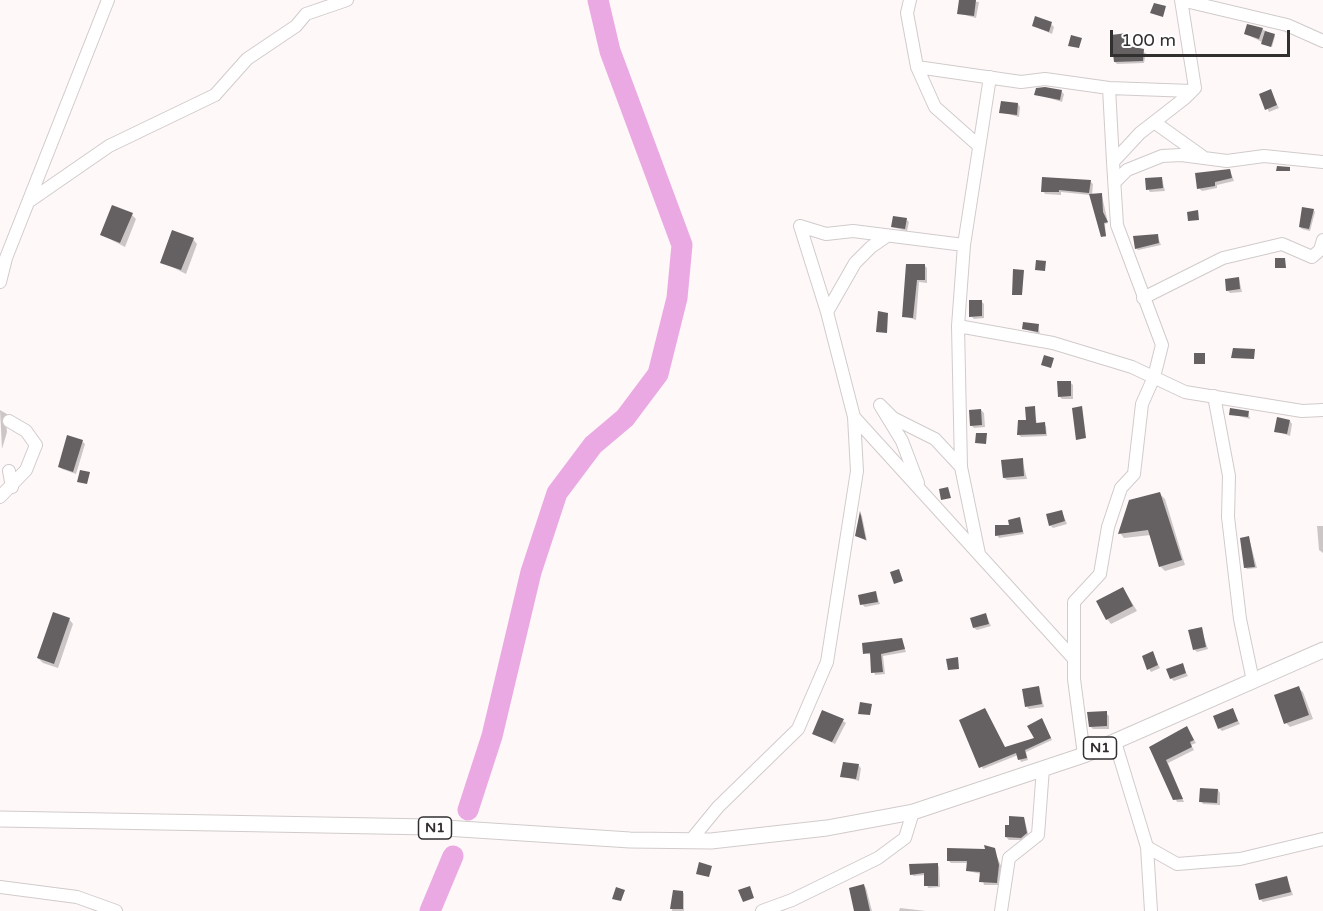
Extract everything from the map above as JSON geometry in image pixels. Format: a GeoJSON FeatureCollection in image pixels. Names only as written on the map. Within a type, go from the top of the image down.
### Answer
{"type":"FeatureCollection","features":[{"type":"Feature","properties":{"kind":"main road","name":"N1"},"geometry":{"type":"LineString","coordinates":[[0,819],[430,827],[630,840],[691,840],[817,830],[913,812],[1084,755],[1323,650]]}},
{"type":"Feature","properties":{"kind":"street"},"geometry":{"type":"LineString","coordinates":[[0,282],[28,202],[108,0]]}},
{"type":"Feature","properties":{"kind":"street"},"geometry":{"type":"LineString","coordinates":[[28,202],[109,146],[215,95],[247,59],[296,26],[306,14],[347,0]]}},
{"type":"Feature","properties":{"kind":"street"},"geometry":{"type":"LineString","coordinates":[[910,0],[907,13],[917,67],[935,107],[979,146]]}},
{"type":"Feature","properties":{"kind":"street"},"geometry":{"type":"LineString","coordinates":[[1113,162],[1140,133],[1195,88],[1181,0],[1287,25],[1323,41]]}},
{"type":"Feature","properties":{"kind":"street"},"geometry":{"type":"LineString","coordinates":[[917,67],[1021,82],[1045,79],[1109,88],[1192,91]]}},
{"type":"Feature","properties":{"kind":"street"},"geometry":{"type":"LineString","coordinates":[[979,555],[961,467],[958,326],[964,245],[990,77]]}},
{"type":"Feature","properties":{"kind":"street"},"geometry":{"type":"LineString","coordinates":[[1084,755],[1074,659],[1074,602],[1100,574],[1107,527],[1121,488],[1134,474],[1142,404],[1154,377],[1162,345],[1117,225],[1109,88]]}},
{"type":"Feature","properties":{"kind":"street"},"geometry":{"type":"LineString","coordinates":[[1154,122],[1206,159]]}},
{"type":"Feature","properties":{"kind":"street"},"geometry":{"type":"LineString","coordinates":[[1114,182],[1127,170],[1162,156],[1227,161],[1264,156],[1323,162]]}},
{"type":"Feature","properties":{"kind":"street"},"geometry":{"type":"LineString","coordinates":[[691,840],[718,807],[798,729],[827,662],[857,471],[854,417],[827,312],[801,226],[826,234],[853,231],[964,245]]}},
{"type":"Feature","properties":{"kind":"street"},"geometry":{"type":"LineString","coordinates":[[827,312],[855,263],[887,236]]}},
{"type":"Feature","properties":{"kind":"street"},"geometry":{"type":"LineString","coordinates":[[1143,298],[1223,258],[1282,244],[1312,256],[1320,250],[1323,240]]}},
{"type":"Feature","properties":{"kind":"street"},"geometry":{"type":"LineString","coordinates":[[958,326],[1053,343],[1132,367],[1185,392],[1302,411],[1323,410]]}},
{"type":"Feature","properties":{"kind":"street"},"geometry":{"type":"LineString","coordinates":[[1214,396],[1229,476],[1228,517],[1240,619],[1253,681]]}},
{"type":"Feature","properties":{"kind":"street"},"geometry":{"type":"LineString","coordinates":[[921,492],[902,441],[880,405],[893,418],[935,439],[961,467]]}},
{"type":"Feature","properties":{"kind":"street"},"geometry":{"type":"LineString","coordinates":[[854,417],[1074,659]]}},
{"type":"Feature","properties":{"kind":"street"},"geometry":{"type":"LineString","coordinates":[[0,497],[26,470],[36,445],[26,431],[9,421]]}},
{"type":"Feature","properties":{"kind":"street"},"geometry":{"type":"LineString","coordinates":[[9,471],[12,487]]}},
{"type":"Feature","properties":{"kind":"street"},"geometry":{"type":"LineString","coordinates":[[1115,742],[1147,848],[1151,911]]}},
{"type":"Feature","properties":{"kind":"street"},"geometry":{"type":"LineString","coordinates":[[1001,911],[1009,858],[1038,835],[1042,768]]}},
{"type":"Feature","properties":{"kind":"street"},"geometry":{"type":"LineString","coordinates":[[762,911],[792,900],[878,858],[905,838],[913,812]]}},
{"type":"Feature","properties":{"kind":"street"},"geometry":{"type":"LineString","coordinates":[[1147,848],[1177,864],[1240,859],[1323,839]]}},
{"type":"Feature","properties":{"kind":"street"},"geometry":{"type":"LineString","coordinates":[[0,888],[77,897],[116,911]]}},
{"type":"Feature","properties":{"kind":"building"},"geometry":{"type":"Polygon","coordinates":[[[959,0],[976,0],[974,16],[957,14],[959,0]]]}},
{"type":"Feature","properties":{"kind":"building"},"geometry":{"type":"Polygon","coordinates":[[[1154,3],[1166,6],[1163,17],[1150,13],[1154,3]]]}},
{"type":"Feature","properties":{"kind":"building"},"geometry":{"type":"Polygon","coordinates":[[[1035,16],[1052,22],[1049,32],[1032,26],[1035,16]]]}},
{"type":"Feature","properties":{"kind":"building"},"geometry":{"type":"Polygon","coordinates":[[[1247,24],[1263,28],[1259,39],[1244,34],[1247,24]]]}},
{"type":"Feature","properties":{"kind":"building"},"geometry":{"type":"Polygon","coordinates":[[[1265,31],[1275,34],[1271,47],[1261,44],[1265,31]]]}},
{"type":"Feature","properties":{"kind":"building"},"geometry":{"type":"Polygon","coordinates":[[[1127,33],[1129,46],[1144,49],[1143,61],[1114,62],[1111,35],[1127,33]]]}},
{"type":"Feature","properties":{"kind":"building"},"geometry":{"type":"Polygon","coordinates":[[[1071,35],[1082,38],[1079,48],[1068,46],[1071,35]]]}},
{"type":"Feature","properties":{"kind":"building"},"geometry":{"type":"Polygon","coordinates":[[[1036,88],[1062,90],[1060,100],[1034,95],[1036,88]]]}},
{"type":"Feature","properties":{"kind":"building"},"geometry":{"type":"Polygon","coordinates":[[[1271,89],[1277,105],[1265,110],[1259,94],[1271,89]]]}},
{"type":"Feature","properties":{"kind":"building"},"geometry":{"type":"Polygon","coordinates":[[[1001,101],[1018,103],[1017,115],[999,113],[1001,101]]]}},
{"type":"Feature","properties":{"kind":"building"},"geometry":{"type":"Polygon","coordinates":[[[1277,166],[1290,167],[1290,171],[1276,171],[1277,166]]]}},
{"type":"Feature","properties":{"kind":"building"},"geometry":{"type":"Polygon","coordinates":[[[1230,169],[1232,178],[1215,182],[1215,186],[1197,189],[1195,173],[1230,169]]]}},
{"type":"Feature","properties":{"kind":"building"},"geometry":{"type":"Polygon","coordinates":[[[1042,177],[1091,180],[1089,193],[1059,190],[1059,192],[1041,192],[1042,177]]]}},
{"type":"Feature","properties":{"kind":"building"},"geometry":{"type":"Polygon","coordinates":[[[1162,177],[1163,188],[1146,190],[1145,178],[1162,177]]]}},
{"type":"Feature","properties":{"kind":"building"},"geometry":{"type":"Polygon","coordinates":[[[1102,193],[1103,212],[1108,222],[1104,223],[1106,236],[1101,237],[1089,194],[1102,193]]]}},
{"type":"Feature","properties":{"kind":"building"},"geometry":{"type":"Polygon","coordinates":[[[112,205],[133,213],[120,243],[100,235],[112,205]]]}},
{"type":"Feature","properties":{"kind":"building"},"geometry":{"type":"Polygon","coordinates":[[[1302,207],[1314,209],[1309,229],[1299,227],[1302,207]]]}},
{"type":"Feature","properties":{"kind":"building"},"geometry":{"type":"Polygon","coordinates":[[[1198,210],[1199,220],[1188,221],[1187,212],[1198,210]]]}},
{"type":"Feature","properties":{"kind":"building"},"geometry":{"type":"Polygon","coordinates":[[[893,216],[907,218],[905,229],[891,227],[893,216]]]}},
{"type":"Feature","properties":{"kind":"building"},"geometry":{"type":"Polygon","coordinates":[[[172,230],[194,238],[181,270],[160,263],[172,230]]]}},
{"type":"Feature","properties":{"kind":"building"},"geometry":{"type":"Polygon","coordinates":[[[1158,234],[1159,243],[1135,249],[1133,236],[1158,234]]]}},
{"type":"Feature","properties":{"kind":"building"},"geometry":{"type":"Polygon","coordinates":[[[1275,258],[1285,258],[1286,268],[1275,268],[1275,258]]]}},
{"type":"Feature","properties":{"kind":"building"},"geometry":{"type":"Polygon","coordinates":[[[1036,260],[1046,261],[1045,271],[1035,270],[1036,260]]]}},
{"type":"Feature","properties":{"kind":"building"},"geometry":{"type":"Polygon","coordinates":[[[906,264],[925,264],[925,280],[917,280],[913,318],[902,317],[906,264]]]}},
{"type":"Feature","properties":{"kind":"building"},"geometry":{"type":"Polygon","coordinates":[[[1013,269],[1024,270],[1022,295],[1012,295],[1013,269]]]}},
{"type":"Feature","properties":{"kind":"building"},"geometry":{"type":"Polygon","coordinates":[[[1239,277],[1240,289],[1226,291],[1225,279],[1239,277]]]}},
{"type":"Feature","properties":{"kind":"building"},"geometry":{"type":"Polygon","coordinates":[[[969,300],[982,300],[982,316],[969,317],[969,300]]]}},
{"type":"Feature","properties":{"kind":"building"},"geometry":{"type":"Polygon","coordinates":[[[878,311],[888,313],[887,333],[876,332],[878,311]]]}},
{"type":"Feature","properties":{"kind":"building"},"geometry":{"type":"Polygon","coordinates":[[[1023,322],[1039,324],[1038,332],[1022,329],[1023,322]]]}},
{"type":"Feature","properties":{"kind":"building"},"geometry":{"type":"Polygon","coordinates":[[[1233,348],[1255,349],[1254,359],[1231,358],[1233,348]]]}},
{"type":"Feature","properties":{"kind":"building"},"geometry":{"type":"Polygon","coordinates":[[[1194,353],[1205,353],[1205,364],[1194,364],[1194,353]]]}},
{"type":"Feature","properties":{"kind":"building"},"geometry":{"type":"Polygon","coordinates":[[[1044,355],[1054,358],[1051,368],[1041,365],[1044,355]]]}},
{"type":"Feature","properties":{"kind":"building"},"geometry":{"type":"Polygon","coordinates":[[[1057,381],[1071,381],[1071,396],[1058,397],[1057,381]]]}},
{"type":"Feature","properties":{"kind":"building"},"geometry":{"type":"Polygon","coordinates":[[[1035,406],[1036,423],[1045,422],[1046,434],[1017,435],[1018,420],[1026,420],[1025,407],[1035,406]]]}},
{"type":"Feature","properties":{"kind":"building"},"geometry":{"type":"Polygon","coordinates":[[[1082,406],[1086,438],[1076,440],[1072,408],[1082,406]]]}},
{"type":"Feature","properties":{"kind":"building"},"geometry":{"type":"Polygon","coordinates":[[[1230,408],[1249,411],[1248,417],[1229,415],[1230,408]]]}},
{"type":"Feature","properties":{"kind":"building"},"geometry":{"type":"Polygon","coordinates":[[[981,409],[982,425],[970,426],[969,410],[981,409]]]}},
{"type":"Feature","properties":{"kind":"building"},"geometry":{"type":"Polygon","coordinates":[[[1277,417],[1290,420],[1287,434],[1274,432],[1277,417]]]}},
{"type":"Feature","properties":{"kind":"building"},"geometry":{"type":"Polygon","coordinates":[[[976,433],[987,433],[986,444],[975,443],[976,433]]]}},
{"type":"Feature","properties":{"kind":"building"},"geometry":{"type":"Polygon","coordinates":[[[67,435],[83,440],[73,472],[58,467],[67,435]]]}},
{"type":"Feature","properties":{"kind":"building"},"geometry":{"type":"Polygon","coordinates":[[[1023,458],[1024,476],[1003,478],[1001,460],[1023,458]]]}},
{"type":"Feature","properties":{"kind":"building"},"geometry":{"type":"Polygon","coordinates":[[[80,470],[90,472],[87,484],[77,482],[80,470]]]}},
{"type":"Feature","properties":{"kind":"building"},"geometry":{"type":"Polygon","coordinates":[[[948,487],[951,498],[941,500],[939,489],[948,487]]]}},
{"type":"Feature","properties":{"kind":"building"},"geometry":{"type":"Polygon","coordinates":[[[1160,492],[1182,560],[1159,567],[1148,530],[1118,534],[1129,500],[1160,492]]]}},
{"type":"Feature","properties":{"kind":"building"},"geometry":{"type":"Polygon","coordinates":[[[1062,510],[1065,521],[1049,526],[1046,514],[1062,510]]]}},
{"type":"Feature","properties":{"kind":"building"},"geometry":{"type":"Polygon","coordinates":[[[860,511],[866,540],[855,536],[860,511]]]}},
{"type":"Feature","properties":{"kind":"building"},"geometry":{"type":"Polygon","coordinates":[[[1020,517],[1023,532],[995,536],[995,525],[1009,525],[1008,520],[1020,517]]]}},
{"type":"Feature","properties":{"kind":"building"},"geometry":{"type":"Polygon","coordinates":[[[1249,536],[1255,567],[1244,568],[1240,538],[1249,536]]]}},
{"type":"Feature","properties":{"kind":"building"},"geometry":{"type":"Polygon","coordinates":[[[899,569],[903,581],[894,584],[890,572],[899,569]]]}},
{"type":"Feature","properties":{"kind":"building"},"geometry":{"type":"Polygon","coordinates":[[[1123,587],[1133,606],[1106,620],[1096,601],[1123,587]]]}},
{"type":"Feature","properties":{"kind":"building"},"geometry":{"type":"Polygon","coordinates":[[[876,591],[878,602],[860,605],[858,595],[876,591]]]}},
{"type":"Feature","properties":{"kind":"building"},"geometry":{"type":"Polygon","coordinates":[[[53,612],[70,618],[54,664],[37,658],[53,612]]]}},
{"type":"Feature","properties":{"kind":"building"},"geometry":{"type":"Polygon","coordinates":[[[986,613],[989,624],[973,628],[970,618],[986,613]]]}},
{"type":"Feature","properties":{"kind":"building"},"geometry":{"type":"Polygon","coordinates":[[[1202,627],[1206,647],[1193,650],[1188,630],[1202,627]]]}},
{"type":"Feature","properties":{"kind":"building"},"geometry":{"type":"Polygon","coordinates":[[[902,638],[905,649],[881,654],[883,672],[871,673],[870,653],[863,654],[862,643],[902,638]]]}},
{"type":"Feature","properties":{"kind":"building"},"geometry":{"type":"Polygon","coordinates":[[[1153,651],[1158,665],[1147,670],[1142,656],[1153,651]]]}},
{"type":"Feature","properties":{"kind":"building"},"geometry":{"type":"Polygon","coordinates":[[[958,657],[959,669],[948,670],[946,659],[958,657]]]}},
{"type":"Feature","properties":{"kind":"building"},"geometry":{"type":"Polygon","coordinates":[[[1183,663],[1186,673],[1170,679],[1166,669],[1183,663]]]}},
{"type":"Feature","properties":{"kind":"building"},"geometry":{"type":"Polygon","coordinates":[[[1039,686],[1042,704],[1025,707],[1022,689],[1039,686]]]}},
{"type":"Feature","properties":{"kind":"building"},"geometry":{"type":"Polygon","coordinates":[[[1299,686],[1309,715],[1284,724],[1274,695],[1299,686]]]}},
{"type":"Feature","properties":{"kind":"building"},"geometry":{"type":"Polygon","coordinates":[[[860,702],[872,704],[870,715],[858,714],[860,702]]]}},
{"type":"Feature","properties":{"kind":"building"},"geometry":{"type":"Polygon","coordinates":[[[985,708],[1005,747],[1034,738],[1027,726],[1042,718],[1051,738],[1025,750],[1027,758],[1018,760],[1016,753],[979,768],[959,720],[985,708]]]}},
{"type":"Feature","properties":{"kind":"building"},"geometry":{"type":"Polygon","coordinates":[[[1233,708],[1238,721],[1218,729],[1213,716],[1233,708]]]}},
{"type":"Feature","properties":{"kind":"building"},"geometry":{"type":"Polygon","coordinates":[[[822,710],[844,719],[832,742],[812,734],[822,710]]]}},
{"type":"Feature","properties":{"kind":"building"},"geometry":{"type":"Polygon","coordinates":[[[1107,711],[1107,726],[1089,727],[1087,712],[1107,711]]]}},
{"type":"Feature","properties":{"kind":"building"},"geometry":{"type":"Polygon","coordinates":[[[1187,726],[1194,740],[1190,742],[1192,747],[1166,760],[1183,799],[1173,800],[1149,747],[1187,726]]]}},
{"type":"Feature","properties":{"kind":"building"},"geometry":{"type":"Polygon","coordinates":[[[843,762],[859,764],[856,779],[840,777],[843,762]]]}},
{"type":"Feature","properties":{"kind":"building"},"geometry":{"type":"Polygon","coordinates":[[[1200,788],[1218,789],[1217,803],[1199,802],[1200,788]]]}},
{"type":"Feature","properties":{"kind":"building"},"geometry":{"type":"Polygon","coordinates":[[[1009,816],[1024,817],[1027,833],[1021,838],[1005,837],[1005,825],[1009,825],[1009,816]]]}},
{"type":"Feature","properties":{"kind":"building"},"geometry":{"type":"Polygon","coordinates":[[[984,845],[995,848],[999,865],[997,883],[979,882],[980,872],[966,871],[967,861],[947,861],[947,848],[985,849],[984,845]]]}},
{"type":"Feature","properties":{"kind":"building"},"geometry":{"type":"Polygon","coordinates":[[[699,862],[712,866],[709,877],[696,874],[699,862]]]}},
{"type":"Feature","properties":{"kind":"building"},"geometry":{"type":"Polygon","coordinates":[[[938,863],[938,886],[924,886],[924,873],[910,875],[909,864],[938,863]]]}},
{"type":"Feature","properties":{"kind":"building"},"geometry":{"type":"Polygon","coordinates":[[[1287,876],[1291,892],[1259,900],[1255,884],[1287,876]]]}},
{"type":"Feature","properties":{"kind":"building"},"geometry":{"type":"Polygon","coordinates":[[[864,884],[870,911],[854,911],[849,888],[864,884]]]}},
{"type":"Feature","properties":{"kind":"building"},"geometry":{"type":"Polygon","coordinates":[[[750,886],[754,898],[743,902],[738,890],[750,886]]]}},
{"type":"Feature","properties":{"kind":"building"},"geometry":{"type":"Polygon","coordinates":[[[616,887],[625,890],[621,901],[612,899],[616,887]]]}},
{"type":"Feature","properties":{"kind":"building"},"geometry":{"type":"Polygon","coordinates":[[[673,890],[683,891],[683,909],[670,909],[673,890]]]}},
{"type":"Feature","properties":{"kind":"waterway"},"geometry":{"type":"LineString","coordinates":[[468,810],[492,736],[531,572],[557,493],[593,445],[625,418],[658,374],[677,298],[682,245],[610,51],[598,0]]}},
{"type":"Feature","properties":{"kind":"waterway"},"geometry":{"type":"LineString","coordinates":[[430,911],[453,856]]}}]}
